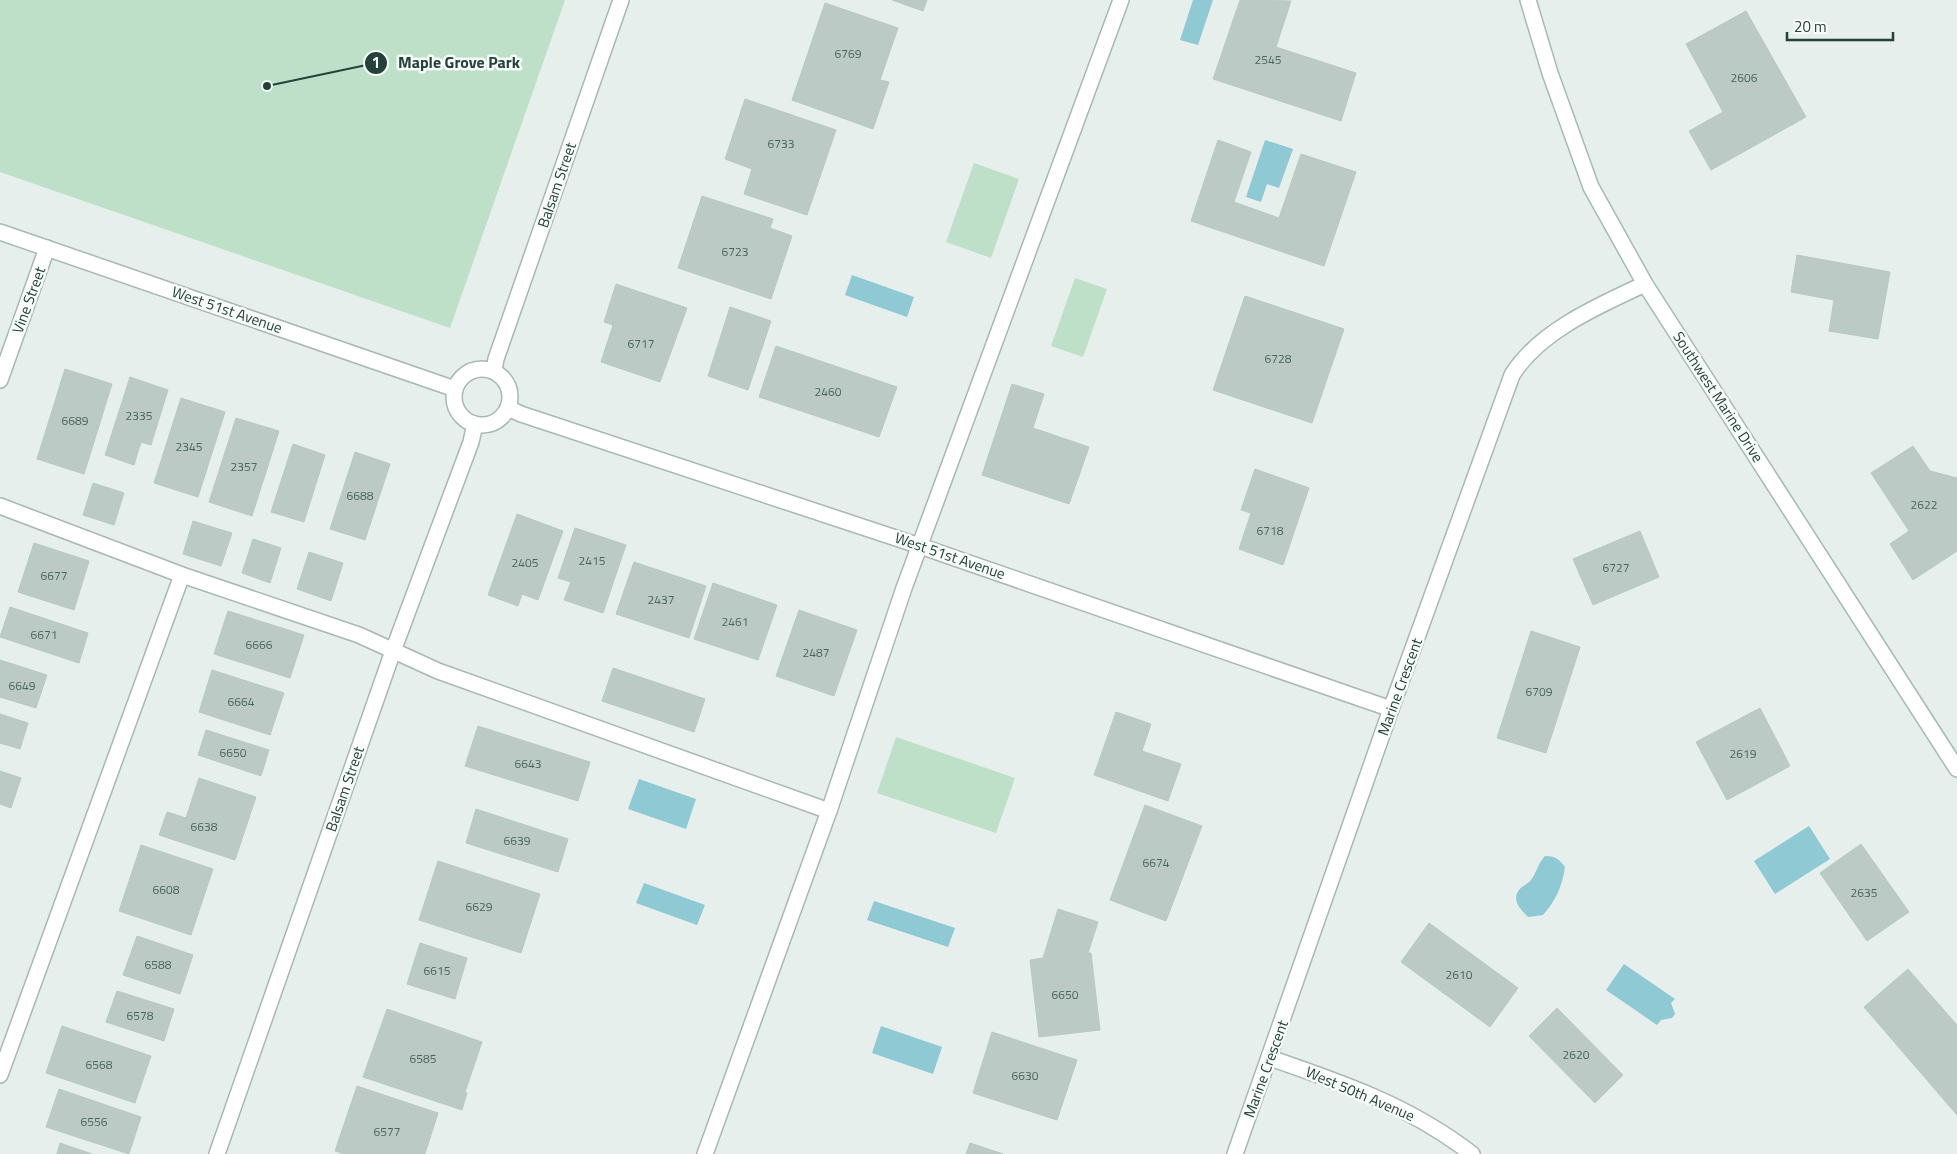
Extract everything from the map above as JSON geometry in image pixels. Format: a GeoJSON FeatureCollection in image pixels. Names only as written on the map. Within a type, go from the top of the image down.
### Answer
{"type":"FeatureCollection","features":[{"type":"Feature","properties":{"kind":"street","name":"Balsam Street"},"geometry":{"type":"LineString","coordinates":[[494,371],[496,359],[621,0]]}},
{"type":"Feature","properties":{"kind":"street"},"geometry":{"type":"LineString","coordinates":[[705,1154],[829,811],[920,546],[1121,0]]}},
{"type":"Feature","properties":{"kind":"street","name":"Southwest Marine Drive"},"geometry":{"type":"LineString","coordinates":[[1528,0],[1550,73],[1591,187],[1645,284],[1957,769]]}},
{"type":"Feature","properties":{"kind":"street","name":"West 51st Avenue"},"geometry":{"type":"LineString","coordinates":[[0,232],[455,389]]}},
{"type":"Feature","properties":{"kind":"street","name":"Vine Street"},"geometry":{"type":"LineString","coordinates":[[0,380],[47,248]]}},
{"type":"Feature","properties":{"kind":"street","name":"Marine Crescent"},"geometry":{"type":"LineString","coordinates":[[1235,1154],[1391,709],[1512,375],[1521,361],[1544,339],[1598,306],[1645,284]]}},
{"type":"Feature","properties":{"kind":"street"},"geometry":{"type":"LineString","coordinates":[[482,368],[494,371],[509,386],[508,408],[503,416],[495,422],[485,425],[475,424],[465,419],[458,411],[454,400],[455,389],[460,378],[470,371],[482,368]]}},
{"type":"Feature","properties":{"kind":"street","name":"West 51st Avenue"},"geometry":{"type":"LineString","coordinates":[[508,408],[530,417],[920,546],[1391,709]]}},
{"type":"Feature","properties":{"kind":"street","name":"Balsam Street"},"geometry":{"type":"LineString","coordinates":[[217,1154],[394,651],[471,442],[475,424]]}},
{"type":"Feature","properties":{"kind":"street"},"geometry":{"type":"LineString","coordinates":[[0,506],[182,575],[359,635],[438,671],[829,811]]}},
{"type":"Feature","properties":{"kind":"street"},"geometry":{"type":"LineString","coordinates":[[0,1075],[182,575]]}},
{"type":"Feature","properties":{"kind":"street","name":"West 50th Avenue"},"geometry":{"type":"LineString","coordinates":[[1270,1058],[1343,1084],[1404,1110],[1472,1154]]}},
{"type":"Feature","properties":{"kind":"green space"},"geometry":{"type":"Polygon","coordinates":[[[0,0],[565,0],[450,328],[0,172],[0,0]]]}},
{"type":"Feature","properties":{"kind":"green space"},"geometry":{"type":"Polygon","coordinates":[[[974,163],[1019,179],[991,258],[946,242],[974,163]]]}},
{"type":"Feature","properties":{"kind":"green space"},"geometry":{"type":"Polygon","coordinates":[[[1075,278],[1107,289],[1083,357],[1051,346],[1075,278]]]}},
{"type":"Feature","properties":{"kind":"green space"},"geometry":{"type":"Polygon","coordinates":[[[896,737],[1015,778],[996,833],[877,793],[896,737]]]}},
{"type":"Feature","properties":{"kind":"water"},"geometry":{"type":"Polygon","coordinates":[[[1193,0],[1213,0],[1198,45],[1180,40],[1193,0]]]}},
{"type":"Feature","properties":{"kind":"water"},"geometry":{"type":"Polygon","coordinates":[[[1265,140],[1293,149],[1279,188],[1267,184],[1261,202],[1246,197],[1265,140]]]}},
{"type":"Feature","properties":{"kind":"water"},"geometry":{"type":"Polygon","coordinates":[[[852,275],[914,297],[907,317],[845,295],[852,275]]]}},
{"type":"Feature","properties":{"kind":"water"},"geometry":{"type":"Polygon","coordinates":[[[639,779],[696,799],[686,829],[628,809],[639,779]]]}},
{"type":"Feature","properties":{"kind":"water"},"geometry":{"type":"Polygon","coordinates":[[[1809,826],[1830,859],[1775,894],[1754,861],[1809,826]]]}},
{"type":"Feature","properties":{"kind":"water"},"geometry":{"type":"Polygon","coordinates":[[[1545,856],[1556,859],[1565,867],[1562,881],[1552,904],[1543,915],[1528,917],[1518,905],[1516,897],[1520,889],[1531,880],[1545,856]]]}},
{"type":"Feature","properties":{"kind":"water"},"geometry":{"type":"Polygon","coordinates":[[[644,883],[705,905],[697,925],[636,903],[644,883]]]}},
{"type":"Feature","properties":{"kind":"water"},"geometry":{"type":"Polygon","coordinates":[[[874,901],[955,928],[948,947],[867,920],[874,901]]]}},
{"type":"Feature","properties":{"kind":"water"},"geometry":{"type":"Polygon","coordinates":[[[1624,964],[1675,999],[1671,1003],[1675,1014],[1672,1018],[1661,1020],[1657,1025],[1606,990],[1624,964]]]}},
{"type":"Feature","properties":{"kind":"water"},"geometry":{"type":"Polygon","coordinates":[[[881,1026],[942,1047],[933,1074],[872,1053],[881,1026]]]}},
{"type":"Feature","properties":{"kind":"building"},"geometry":{"type":"Polygon","coordinates":[[[892,0],[927,0],[923,11],[892,0]]]}},
{"type":"Feature","properties":{"kind":"building"},"geometry":{"type":"Polygon","coordinates":[[[1240,0],[1291,1],[1276,47],[1356,73],[1341,121],[1213,79],[1240,0]]]}},
{"type":"Feature","properties":{"kind":"building"},"geometry":{"type":"Polygon","coordinates":[[[825,3],[898,28],[880,80],[889,82],[873,129],[792,100],[825,3]]]}},
{"type":"Feature","properties":{"kind":"building"},"geometry":{"type":"Polygon","coordinates":[[[1746,11],[1806,117],[1711,170],[1689,131],[1723,112],[1686,44],[1746,11]]]}},
{"type":"Feature","properties":{"kind":"building"},"geometry":{"type":"Polygon","coordinates":[[[745,99],[836,130],[807,215],[744,194],[752,169],[725,159],[745,99]]]}},
{"type":"Feature","properties":{"kind":"building"},"geometry":{"type":"Polygon","coordinates":[[[1218,140],[1251,152],[1234,202],[1279,218],[1301,154],[1356,172],[1324,266],[1191,221],[1218,140]]]}},
{"type":"Feature","properties":{"kind":"building"},"geometry":{"type":"Polygon","coordinates":[[[702,196],[773,219],[770,228],[792,236],[771,299],[678,268],[702,196]]]}},
{"type":"Feature","properties":{"kind":"building"},"geometry":{"type":"Polygon","coordinates":[[[1797,255],[1890,272],[1878,339],[1829,331],[1834,300],[1791,292],[1797,255]]]}},
{"type":"Feature","properties":{"kind":"building"},"geometry":{"type":"Polygon","coordinates":[[[616,284],[687,308],[660,382],[601,362],[613,325],[604,322],[616,284]]]}},
{"type":"Feature","properties":{"kind":"building"},"geometry":{"type":"Polygon","coordinates":[[[1245,296],[1344,329],[1312,423],[1213,390],[1245,296]]]}},
{"type":"Feature","properties":{"kind":"building"},"geometry":{"type":"Polygon","coordinates":[[[730,307],[771,321],[748,390],[708,376],[730,307]]]}},
{"type":"Feature","properties":{"kind":"building"},"geometry":{"type":"Polygon","coordinates":[[[776,346],[897,387],[879,437],[759,397],[776,346]]]}},
{"type":"Feature","properties":{"kind":"building"},"geometry":{"type":"Polygon","coordinates":[[[65,369],[112,384],[84,474],[37,459],[65,369]]]}},
{"type":"Feature","properties":{"kind":"building"},"geometry":{"type":"Polygon","coordinates":[[[130,377],[168,390],[151,445],[141,442],[134,465],[105,455],[130,377]]]}},
{"type":"Feature","properties":{"kind":"building"},"geometry":{"type":"Polygon","coordinates":[[[1012,384],[1044,394],[1033,428],[1089,447],[1069,504],[982,475],[1012,384]]]}},
{"type":"Feature","properties":{"kind":"building"},"geometry":{"type":"Polygon","coordinates":[[[181,398],[225,412],[198,497],[154,483],[181,398]]]}},
{"type":"Feature","properties":{"kind":"building"},"geometry":{"type":"Polygon","coordinates":[[[236,418],[279,431],[252,516],[209,502],[236,418]]]}},
{"type":"Feature","properties":{"kind":"building"},"geometry":{"type":"Polygon","coordinates":[[[293,444],[325,455],[304,522],[271,512],[293,444]]]}},
{"type":"Feature","properties":{"kind":"building"},"geometry":{"type":"Polygon","coordinates":[[[1913,446],[1930,471],[1957,478],[1957,551],[1913,580],[1890,544],[1909,531],[1871,473],[1913,446]]]}},
{"type":"Feature","properties":{"kind":"building"},"geometry":{"type":"Polygon","coordinates":[[[355,452],[390,464],[365,540],[330,529],[355,452]]]}},
{"type":"Feature","properties":{"kind":"building"},"geometry":{"type":"Polygon","coordinates":[[[1255,469],[1309,488],[1283,565],[1239,549],[1251,513],[1241,510],[1255,469]]]}},
{"type":"Feature","properties":{"kind":"building"},"geometry":{"type":"Polygon","coordinates":[[[93,483],[124,493],[114,525],[83,515],[93,483]]]}},
{"type":"Feature","properties":{"kind":"building"},"geometry":{"type":"Polygon","coordinates":[[[517,514],[563,531],[538,600],[522,594],[518,606],[488,595],[517,514]]]}},
{"type":"Feature","properties":{"kind":"building"},"geometry":{"type":"Polygon","coordinates":[[[193,521],[232,533],[221,566],[183,554],[193,521]]]}},
{"type":"Feature","properties":{"kind":"building"},"geometry":{"type":"Polygon","coordinates":[[[575,528],[626,545],[603,613],[564,600],[571,582],[558,578],[575,528]]]}},
{"type":"Feature","properties":{"kind":"building"},"geometry":{"type":"Polygon","coordinates":[[[1640,531],[1659,577],[1593,605],[1573,559],[1640,531]]]}},
{"type":"Feature","properties":{"kind":"building"},"geometry":{"type":"Polygon","coordinates":[[[253,539],[281,548],[270,583],[242,573],[253,539]]]}},
{"type":"Feature","properties":{"kind":"building"},"geometry":{"type":"Polygon","coordinates":[[[34,543],[89,561],[74,610],[18,592],[34,543]]]}},
{"type":"Feature","properties":{"kind":"building"},"geometry":{"type":"Polygon","coordinates":[[[309,552],[343,563],[331,601],[297,589],[309,552]]]}},
{"type":"Feature","properties":{"kind":"building"},"geometry":{"type":"Polygon","coordinates":[[[634,562],[706,586],[689,638],[616,614],[634,562]]]}},
{"type":"Feature","properties":{"kind":"building"},"geometry":{"type":"Polygon","coordinates":[[[713,583],[777,605],[758,660],[694,639],[713,583]]]}},
{"type":"Feature","properties":{"kind":"building"},"geometry":{"type":"Polygon","coordinates":[[[10,607],[88,633],[79,663],[0,637],[10,607]]]}},
{"type":"Feature","properties":{"kind":"building"},"geometry":{"type":"Polygon","coordinates":[[[799,610],[857,630],[834,696],[776,676],[799,610]]]}},
{"type":"Feature","properties":{"kind":"building"},"geometry":{"type":"Polygon","coordinates":[[[228,611],[304,635],[290,678],[214,654],[228,611]]]}},
{"type":"Feature","properties":{"kind":"building"},"geometry":{"type":"Polygon","coordinates":[[[1531,631],[1580,647],[1546,753],[1497,738],[1531,631]]]}},
{"type":"Feature","properties":{"kind":"building"},"geometry":{"type":"Polygon","coordinates":[[[0,660],[47,675],[36,708],[0,697],[0,660]]]}},
{"type":"Feature","properties":{"kind":"building"},"geometry":{"type":"Polygon","coordinates":[[[613,668],[705,699],[694,732],[602,701],[613,668]]]}},
{"type":"Feature","properties":{"kind":"building"},"geometry":{"type":"Polygon","coordinates":[[[212,670],[284,693],[270,735],[199,712],[212,670]]]}},
{"type":"Feature","properties":{"kind":"building"},"geometry":{"type":"Polygon","coordinates":[[[1760,708],[1790,766],[1727,800],[1696,742],[1760,708]]]}},
{"type":"Feature","properties":{"kind":"building"},"geometry":{"type":"Polygon","coordinates":[[[1116,712],[1151,724],[1142,751],[1181,764],[1168,801],[1094,775],[1116,712]]]}},
{"type":"Feature","properties":{"kind":"building"},"geometry":{"type":"Polygon","coordinates":[[[0,714],[28,723],[20,749],[0,743],[0,714]]]}},
{"type":"Feature","properties":{"kind":"building"},"geometry":{"type":"Polygon","coordinates":[[[478,726],[590,762],[578,801],[465,766],[478,726]]]}},
{"type":"Feature","properties":{"kind":"building"},"geometry":{"type":"Polygon","coordinates":[[[206,730],[269,750],[261,776],[198,755],[206,730]]]}},
{"type":"Feature","properties":{"kind":"building"},"geometry":{"type":"Polygon","coordinates":[[[0,771],[21,778],[11,808],[0,804],[0,771]]]}},
{"type":"Feature","properties":{"kind":"building"},"geometry":{"type":"Polygon","coordinates":[[[199,778],[256,797],[235,860],[159,835],[167,812],[186,818],[199,778]]]}},
{"type":"Feature","properties":{"kind":"building"},"geometry":{"type":"Polygon","coordinates":[[[1145,805],[1202,826],[1166,921],[1110,900],[1145,805]]]}},
{"type":"Feature","properties":{"kind":"building"},"geometry":{"type":"Polygon","coordinates":[[[476,809],[568,839],[558,872],[466,843],[476,809]]]}},
{"type":"Feature","properties":{"kind":"building"},"geometry":{"type":"Polygon","coordinates":[[[1861,844],[1909,912],[1867,941],[1820,873],[1861,844]]]}},
{"type":"Feature","properties":{"kind":"building"},"geometry":{"type":"Polygon","coordinates":[[[141,845],[213,869],[191,935],[119,911],[141,845]]]}},
{"type":"Feature","properties":{"kind":"building"},"geometry":{"type":"Polygon","coordinates":[[[438,861],[540,894],[521,953],[419,920],[438,861]]]}},
{"type":"Feature","properties":{"kind":"building"},"geometry":{"type":"Polygon","coordinates":[[[1058,909],[1098,922],[1088,953],[1091,953],[1100,1030],[1039,1037],[1030,960],[1043,958],[1058,909]]]}},
{"type":"Feature","properties":{"kind":"building"},"geometry":{"type":"Polygon","coordinates":[[[1429,923],[1518,988],[1490,1027],[1401,962],[1429,923]]]}},
{"type":"Feature","properties":{"kind":"building"},"geometry":{"type":"Polygon","coordinates":[[[137,936],[193,955],[180,994],[123,975],[137,936]]]}},
{"type":"Feature","properties":{"kind":"building"},"geometry":{"type":"Polygon","coordinates":[[[420,943],[467,958],[455,999],[407,984],[420,943]]]}},
{"type":"Feature","properties":{"kind":"building"},"geometry":{"type":"Polygon","coordinates":[[[1908,969],[1957,1025],[1957,1115],[1864,1007],[1908,969]]]}},
{"type":"Feature","properties":{"kind":"building"},"geometry":{"type":"Polygon","coordinates":[[[117,991],[174,1009],[164,1041],[106,1022],[117,991]]]}},
{"type":"Feature","properties":{"kind":"building"},"geometry":{"type":"Polygon","coordinates":[[[1557,1008],[1623,1075],[1595,1103],[1529,1036],[1557,1008]]]}},
{"type":"Feature","properties":{"kind":"building"},"geometry":{"type":"Polygon","coordinates":[[[387,1009],[482,1042],[465,1092],[467,1093],[462,1110],[363,1077],[387,1009]]]}},
{"type":"Feature","properties":{"kind":"building"},"geometry":{"type":"Polygon","coordinates":[[[62,1026],[151,1056],[135,1103],[46,1073],[62,1026]]]}},
{"type":"Feature","properties":{"kind":"building"},"geometry":{"type":"Polygon","coordinates":[[[992,1032],[1077,1060],[1057,1120],[973,1093],[992,1032]]]}},
{"type":"Feature","properties":{"kind":"building"},"geometry":{"type":"Polygon","coordinates":[[[357,1086],[438,1113],[425,1154],[344,1154],[335,1151],[357,1086]]]}},
{"type":"Feature","properties":{"kind":"building"},"geometry":{"type":"Polygon","coordinates":[[[59,1089],[141,1117],[129,1154],[46,1127],[59,1089]]]}},
{"type":"Feature","properties":{"kind":"building"},"geometry":{"type":"Polygon","coordinates":[[[60,1143],[92,1154],[57,1154],[60,1143]]]}},
{"type":"Feature","properties":{"kind":"building"},"geometry":{"type":"Polygon","coordinates":[[[970,1143],[1003,1154],[966,1154],[970,1143]]]}},
{"type":"Feature","properties":{"kind":"place","name":"Maple Grove Park"},"geometry":{"type":"Point","coordinates":[267,86]}}]}
